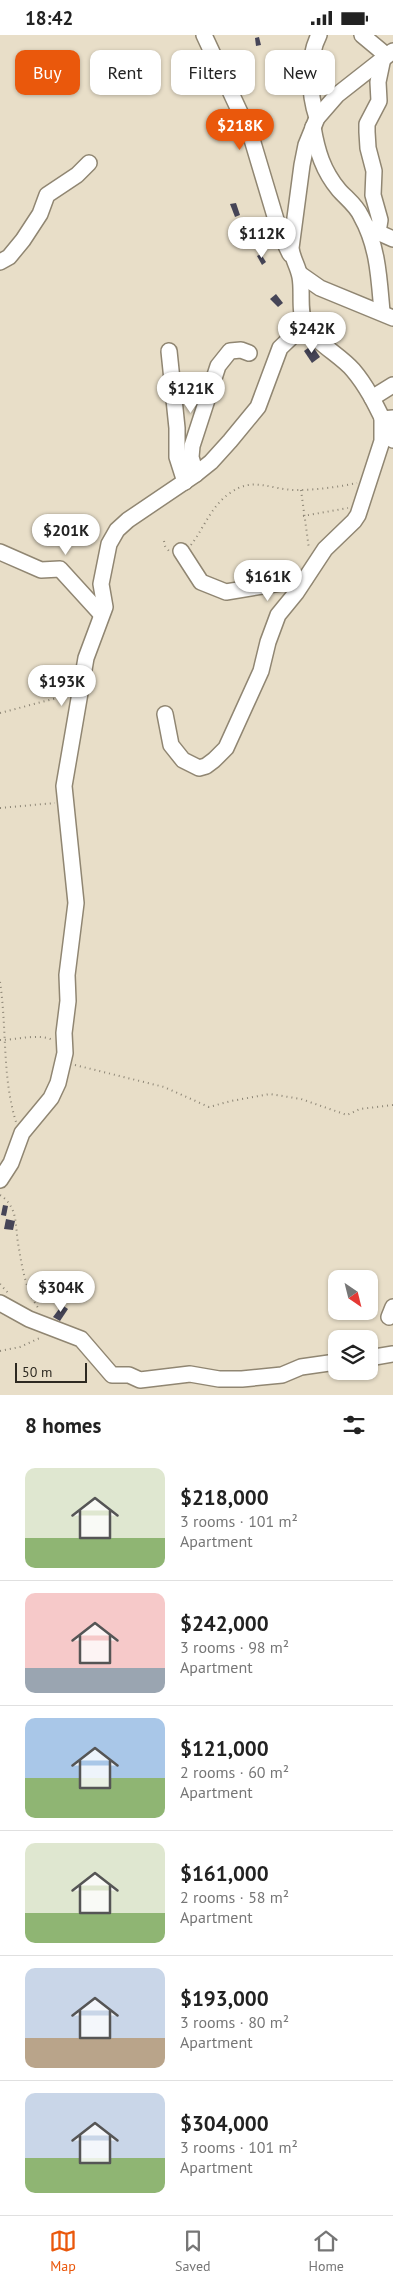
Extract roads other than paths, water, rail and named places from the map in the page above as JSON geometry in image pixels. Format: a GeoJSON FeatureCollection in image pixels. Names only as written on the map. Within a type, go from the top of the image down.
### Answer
{"type":"FeatureCollection","features":[{"type":"Feature","properties":{"kind":"street"},"geometry":{"type":"LineString","coordinates":[[204,35],[251,137],[280,233],[300,274],[305,324],[311,333],[353,369],[388,419],[393,440]]}},
{"type":"Feature","properties":{"kind":"street"},"geometry":{"type":"LineString","coordinates":[[319,35],[312,50],[313,101],[317,150],[326,171],[360,214],[373,234],[388,315]]}},
{"type":"Feature","properties":{"kind":"street"},"geometry":{"type":"LineString","coordinates":[[362,35],[387,55]]}},
{"type":"Feature","properties":{"kind":"street"},"geometry":{"type":"LineString","coordinates":[[292,257],[292,231],[302,165],[306,145],[315,123],[337,95],[387,55]]}},
{"type":"Feature","properties":{"kind":"street"},"geometry":{"type":"LineString","coordinates":[[373,234],[379,225],[379,215],[373,195],[374,171],[368,148],[367,124],[380,98],[378,82],[387,55]]}},
{"type":"Feature","properties":{"kind":"street"},"geometry":{"type":"LineString","coordinates":[[0,262],[9,257],[23,240],[40,214],[47,195],[77,175],[89,163]]}},
{"type":"Feature","properties":{"kind":"street"},"geometry":{"type":"LineString","coordinates":[[373,234],[393,239]]}},
{"type":"Feature","properties":{"kind":"street"},"geometry":{"type":"LineString","coordinates":[[300,274],[320,288],[388,315]]}},
{"type":"Feature","properties":{"kind":"street"},"geometry":{"type":"LineString","coordinates":[[352,301],[358,308],[386,322],[393,330]]}},
{"type":"Feature","properties":{"kind":"street"},"geometry":{"type":"LineString","coordinates":[[0,1180],[11,1163],[19,1139],[51,1098],[65,1055],[64,1033],[68,1001],[67,975],[76,903],[64,786],[89,645],[104,607],[101,584],[109,544],[117,530],[139,511],[211,462],[254,415],[280,348],[305,324]]}},
{"type":"Feature","properties":{"kind":"street"},"geometry":{"type":"LineString","coordinates":[[190,478],[192,446],[218,366],[230,351],[241,350],[249,353]]}},
{"type":"Feature","properties":{"kind":"street"},"geometry":{"type":"LineString","coordinates":[[169,351],[177,428],[177,457],[190,478]]}},
{"type":"Feature","properties":{"kind":"street"},"geometry":{"type":"LineString","coordinates":[[372,398],[393,385]]}},
{"type":"Feature","properties":{"kind":"street"},"geometry":{"type":"LineString","coordinates":[[166,714],[171,745],[183,760],[199,768],[206,766],[226,748],[261,671],[268,641],[278,615],[325,549],[354,521],[361,505],[388,419]]}},
{"type":"Feature","properties":{"kind":"street"},"geometry":{"type":"LineString","coordinates":[[0,551],[41,570],[60,569],[101,614]]}},
{"type":"Feature","properties":{"kind":"street"},"geometry":{"type":"LineString","coordinates":[[181,551],[200,582],[226,592],[309,573]]}},
{"type":"Feature","properties":{"kind":"street"},"geometry":{"type":"LineString","coordinates":[[0,1303],[29,1319],[80,1339],[112,1375],[129,1375],[140,1380],[190,1374],[219,1379],[258,1378],[282,1375],[302,1367],[328,1362]]}},
{"type":"Feature","properties":{"kind":"street"},"geometry":{"type":"LineString","coordinates":[[378,1356],[393,1354]]}}]}
